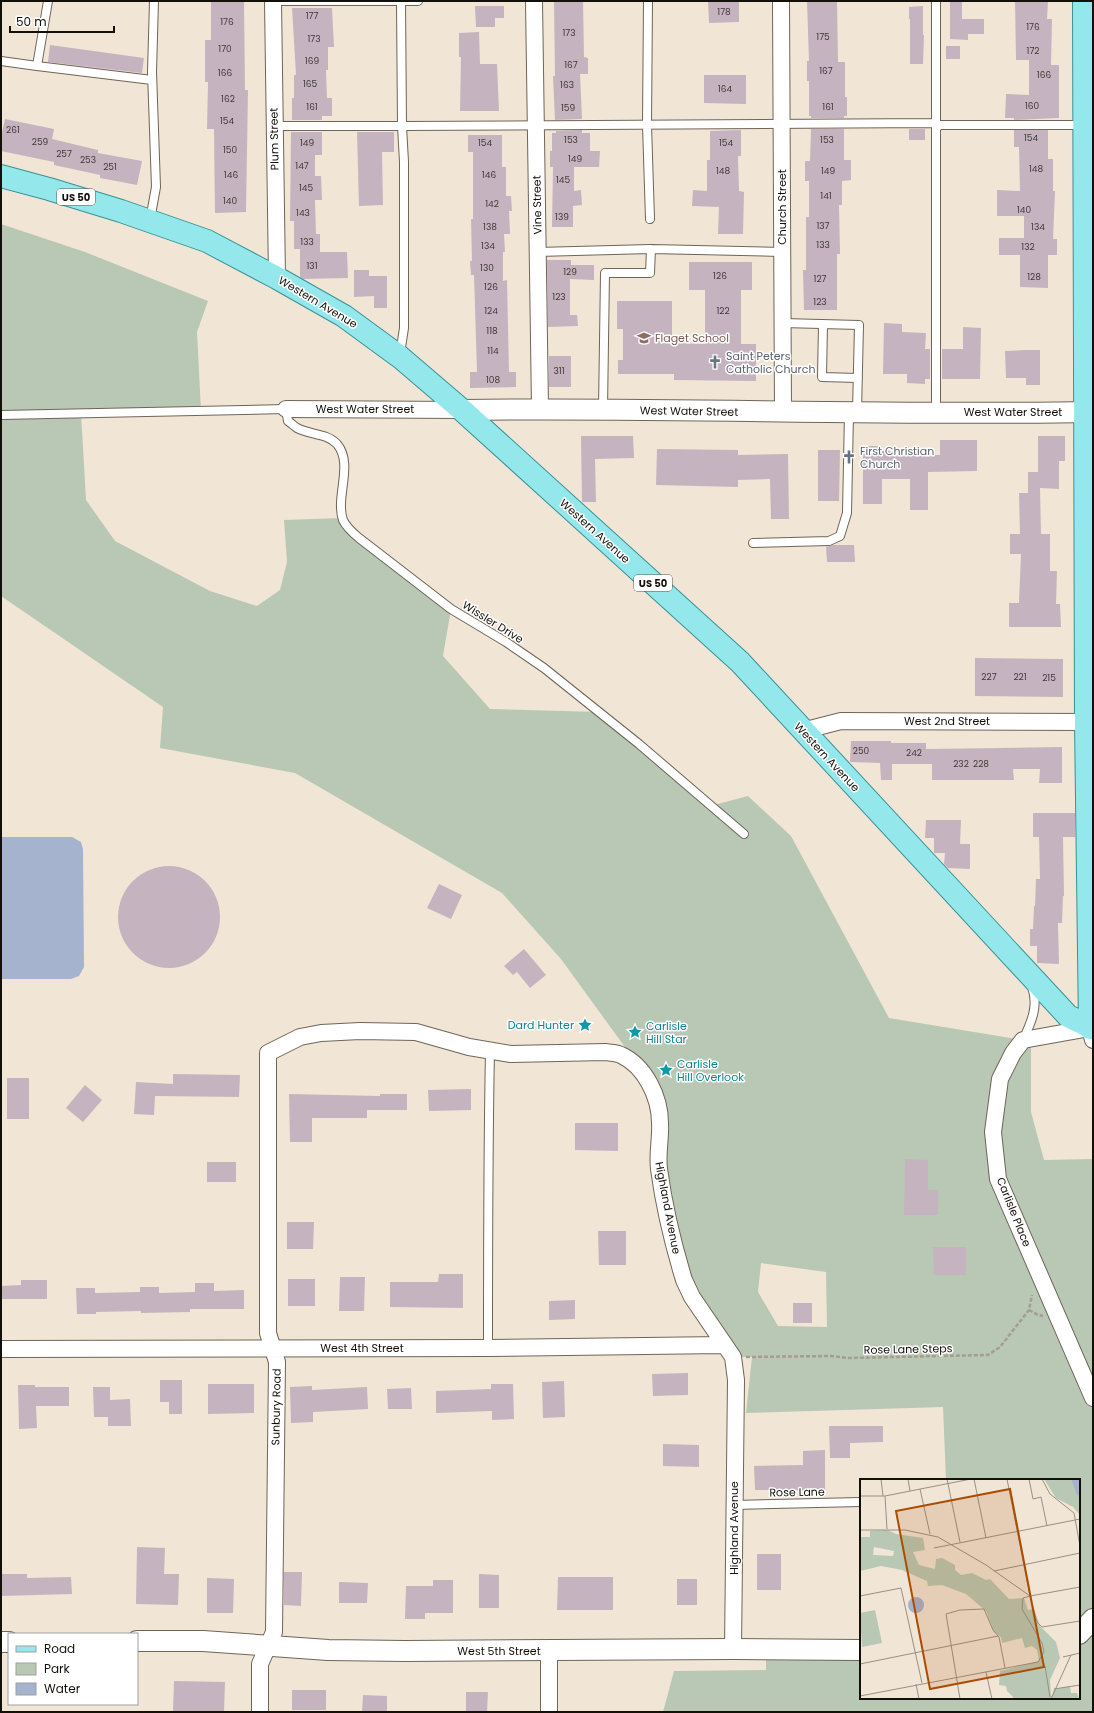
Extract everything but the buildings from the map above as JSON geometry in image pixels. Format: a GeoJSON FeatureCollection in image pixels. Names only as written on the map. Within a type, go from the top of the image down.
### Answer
{"type":"FeatureCollection","features":[{"type":"Feature","properties":{"kind":"main road"},"geometry":{"type":"LineString","coordinates":[[1084,1],[1084,125],[1089,266],[1092,1032]]}},
{"type":"Feature","properties":{"kind":"main road","name":"Western Avenue"},"geometry":{"type":"LineString","coordinates":[[1,176],[49,188],[207,241],[344,316],[400,356],[462,410],[740,662],[802,731],[1068,1016],[1092,1032]]}},
{"type":"Feature","properties":{"kind":"street","name":"Plum Street"},"geometry":{"type":"LineString","coordinates":[[273,1],[277,278]]}},
{"type":"Feature","properties":{"kind":"street","name":"Vine Street"},"geometry":{"type":"LineString","coordinates":[[534,1],[540,408]]}},
{"type":"Feature","properties":{"kind":"street","name":"Church Street"},"geometry":{"type":"LineString","coordinates":[[781,1],[783,412]]}},
{"type":"Feature","properties":{"kind":"street","name":"West Water Street"},"geometry":{"type":"LineString","coordinates":[[286,410],[462,410],[540,408],[783,412],[1089,412]]}},
{"type":"Feature","properties":{"kind":"street","name":"West 2nd Street"},"geometry":{"type":"LineString","coordinates":[[802,731],[841,721],[1090,722]]}},
{"type":"Feature","properties":{"kind":"street","name":"Highland Avenue"},"geometry":{"type":"LineString","coordinates":[[268,1052],[300,1037],[321,1033],[360,1031],[416,1032],[490,1051],[511,1054],[606,1052],[620,1054],[638,1066],[653,1090],[658,1106],[661,1122],[658,1142],[659,1167],[684,1280],[692,1297],[728,1351],[736,1380],[733,1649]]}},
{"type":"Feature","properties":{"kind":"street"},"geometry":{"type":"LineString","coordinates":[[1023,1040],[1092,1032]]}},
{"type":"Feature","properties":{"kind":"street","name":"Carlisle Place"},"geometry":{"type":"LineString","coordinates":[[1023,1040],[1013,1052],[1000,1079],[993,1132],[998,1178],[1093,1398]]}},
{"type":"Feature","properties":{"kind":"street","name":"Sunbury Road"},"geometry":{"type":"LineString","coordinates":[[260,1712],[260,1664],[267,1645],[274,1632],[277,1362],[268,1333],[268,1052]]}},
{"type":"Feature","properties":{"kind":"street","name":"West 4th Street"},"geometry":{"type":"LineString","coordinates":[[1,1349],[272,1347],[728,1351]]}},
{"type":"Feature","properties":{"kind":"street"},"geometry":{"type":"LineString","coordinates":[[1080,1633],[1093,1619]]}},
{"type":"Feature","properties":{"kind":"street","name":"West 5th Street"},"geometry":{"type":"LineString","coordinates":[[138,1641],[203,1641],[328,1650],[860,1650]]}},
{"type":"Feature","properties":{"kind":"street"},"geometry":{"type":"LineString","coordinates":[[549,1651],[549,1712]]}},
{"type":"Feature","properties":{"kind":"lane"},"geometry":{"type":"LineString","coordinates":[[37,66],[48,1]]}},
{"type":"Feature","properties":{"kind":"lane"},"geometry":{"type":"LineString","coordinates":[[150,221],[156,187],[152,80],[154,1]]}},
{"type":"Feature","properties":{"kind":"lane"},"geometry":{"type":"LineString","coordinates":[[273,1],[418,1]]}},
{"type":"Feature","properties":{"kind":"lane"},"geometry":{"type":"LineString","coordinates":[[648,1],[647,124],[650,219]]}},
{"type":"Feature","properties":{"kind":"lane"},"geometry":{"type":"LineString","coordinates":[[936,1],[936,412]]}},
{"type":"Feature","properties":{"kind":"lane"},"geometry":{"type":"LineString","coordinates":[[400,356],[404,328],[404,162],[402,126],[401,2]]}},
{"type":"Feature","properties":{"kind":"lane"},"geometry":{"type":"LineString","coordinates":[[1,61],[152,80]]}},
{"type":"Feature","properties":{"kind":"lane"},"geometry":{"type":"LineString","coordinates":[[274,126],[536,124],[936,126],[1084,125]]}},
{"type":"Feature","properties":{"kind":"lane"},"geometry":{"type":"LineString","coordinates":[[603,409],[605,273],[650,273],[651,249]]}},
{"type":"Feature","properties":{"kind":"lane"},"geometry":{"type":"LineString","coordinates":[[537,252],[651,249],[782,252]]}},
{"type":"Feature","properties":{"kind":"lane"},"geometry":{"type":"LineString","coordinates":[[753,543],[829,541],[840,536],[847,513],[853,412],[858,378],[859,325],[782,323]]}},
{"type":"Feature","properties":{"kind":"lane"},"geometry":{"type":"LineString","coordinates":[[823,324],[822,377],[858,378]]}},
{"type":"Feature","properties":{"kind":"lane"},"geometry":{"type":"LineString","coordinates":[[1,415],[286,410]]}},
{"type":"Feature","properties":{"kind":"lane","name":"Wissler Drive"},"geometry":{"type":"LineString","coordinates":[[286,410],[288,421],[298,429],[326,437],[337,443],[342,452],[344,465],[342,518],[346,525],[359,538],[451,609],[506,642],[544,668],[639,744],[744,834]]}},
{"type":"Feature","properties":{"kind":"lane"},"geometry":{"type":"LineString","coordinates":[[1023,1040],[1034,1014],[1036,998],[1027,971]]}},
{"type":"Feature","properties":{"kind":"lane"},"geometry":{"type":"LineString","coordinates":[[488,1348],[489,1198],[487,1163],[490,1051]]}},
{"type":"Feature","properties":{"kind":"lane","name":"Rose Lane"},"geometry":{"type":"LineString","coordinates":[[734,1505],[860,1502]]}},
{"type":"Feature","properties":{"kind":"path","name":"Rose Lane Steps"},"geometry":{"type":"LineString","coordinates":[[728,1351],[849,1358],[988,1355],[1000,1347],[1029,1310],[1033,1293],[1042,1279]]}},
{"type":"Feature","properties":{"kind":"green space"},"geometry":{"type":"Polygon","coordinates":[[[1,224],[85,252],[208,301],[197,332],[201,411],[81,413],[86,500],[115,541],[210,591],[257,606],[280,590],[287,562],[284,520],[342,518],[346,525],[451,609],[443,656],[490,709],[599,712],[710,806],[748,796],[791,836],[889,1018],[1023,1040],[1031,1039],[1031,1112],[1044,1160],[1093,1159],[1093,1712],[663,1712],[674,1671],[766,1670],[766,1649],[860,1650],[860,1699],[1080,1699],[1080,1479],[946,1479],[943,1407],[746,1413],[752,1357],[733,1357],[679,1263],[661,1122],[638,1065],[561,959],[502,893],[295,773],[160,748],[163,707],[1,596],[1,224]],[[761,1263],[758,1292],[778,1326],[827,1327],[826,1272],[761,1263]]]}},
{"type":"Feature","properties":{"kind":"water"},"geometry":{"type":"Polygon","coordinates":[[[1,837],[72,837],[81,842],[83,849],[84,967],[79,976],[71,979],[1,979],[1,837]]]}},
{"type":"Feature","properties":{"kind":"place","name":"Flaget School"},"geometry":{"type":"Point","coordinates":[644,338]}},
{"type":"Feature","properties":{"kind":"place","name":"Saint Peters Catholic Church"},"geometry":{"type":"Point","coordinates":[715,362]}},
{"type":"Feature","properties":{"kind":"place","name":"First Christian Church"},"geometry":{"type":"Point","coordinates":[849,457]}},
{"type":"Feature","properties":{"kind":"place","name":"Dard Hunter"},"geometry":{"type":"Point","coordinates":[585,1025]}},
{"type":"Feature","properties":{"kind":"place","name":"Carlisle Hill Star"},"geometry":{"type":"Point","coordinates":[635,1032]}},
{"type":"Feature","properties":{"kind":"place","name":"Carlisle Hill Overlook"},"geometry":{"type":"Point","coordinates":[666,1070]}}]}
